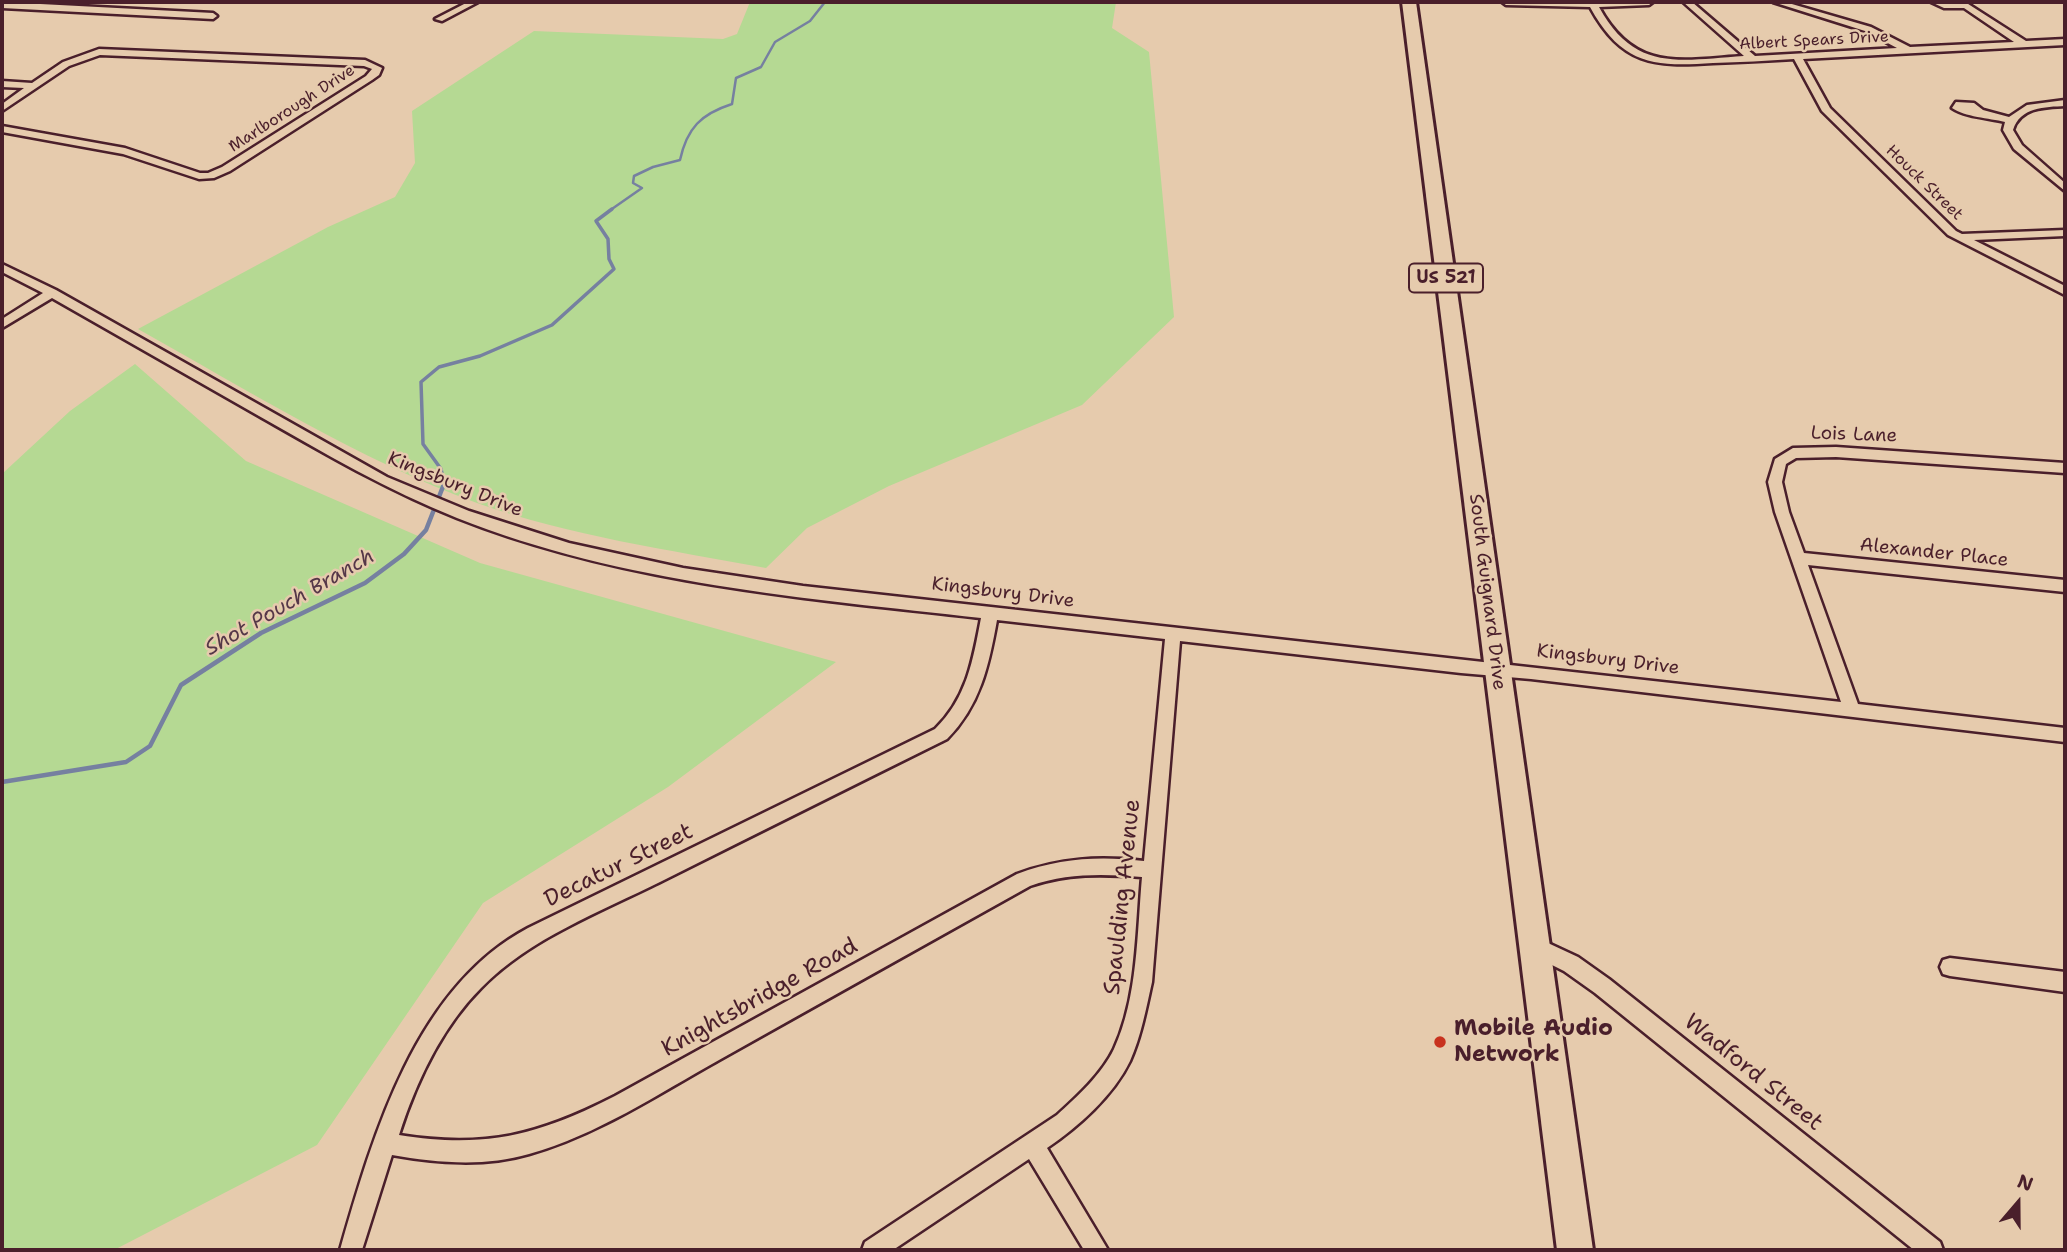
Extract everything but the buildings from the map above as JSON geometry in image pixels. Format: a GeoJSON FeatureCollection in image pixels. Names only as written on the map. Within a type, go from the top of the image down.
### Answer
{"type":"FeatureCollection","features":[{"type":"Feature","properties":{"kind":"highway","name":"South Guignard Drive"},"geometry":{"type":"LineString","coordinates":[[1409,2],[1566,1181]]}},
{"type":"Feature","properties":{"kind":"highway"},"geometry":{"type":"LineString","coordinates":[[1562,1250],[1566,1181]]}},
{"type":"Feature","properties":{"kind":"highway","name":"US 521"},"geometry":{"type":"LineString","coordinates":[[1566,1181],[1575,1250]]}},
{"type":"Feature","properties":{"kind":"street"},"geometry":{"type":"LineString","coordinates":[[439,19],[474,2]]}},
{"type":"Feature","properties":{"kind":"street"},"geometry":{"type":"LineString","coordinates":[[1506,2],[1649,2]]}},
{"type":"Feature","properties":{"kind":"street"},"geometry":{"type":"LineString","coordinates":[[1687,2],[1754,60]]}},
{"type":"Feature","properties":{"kind":"street"},"geometry":{"type":"LineString","coordinates":[[1777,2],[1868,29],[1910,51]]}},
{"type":"Feature","properties":{"kind":"street"},"geometry":{"type":"LineString","coordinates":[[1935,2],[1944,5],[1964,4],[2025,45]]}},
{"type":"Feature","properties":{"kind":"street"},"geometry":{"type":"LineString","coordinates":[[449,3],[461,6]]}},
{"type":"Feature","properties":{"kind":"street","name":"Albert Spears Drive"},"geometry":{"type":"LineString","coordinates":[[1592,3],[1616,38],[1651,60],[1685,64],[2065,42]]}},
{"type":"Feature","properties":{"kind":"street"},"geometry":{"type":"LineString","coordinates":[[2,5],[213,16]]}},
{"type":"Feature","properties":{"kind":"street","name":"Marlborough Drive"},"geometry":{"type":"LineString","coordinates":[[2,108],[74,60],[99,52],[365,63],[377,68],[376,73],[369,78],[210,177],[193,175],[125,150],[2,129]]}},
{"type":"Feature","properties":{"kind":"street","name":"Houck Street"},"geometry":{"type":"LineString","coordinates":[[1797,57],[1826,109],[1959,237],[2065,291]]}},
{"type":"Feature","properties":{"kind":"street"},"geometry":{"type":"LineString","coordinates":[[2,84],[34,86]]}},
{"type":"Feature","properties":{"kind":"street"},"geometry":{"type":"LineString","coordinates":[[1979,112],[2010,120],[2030,108],[2065,103]]}},
{"type":"Feature","properties":{"kind":"street"},"geometry":{"type":"LineString","coordinates":[[2010,120],[2008,130],[2012,139],[2065,188]]}},
{"type":"Feature","properties":{"kind":"street"},"geometry":{"type":"LineString","coordinates":[[1959,237],[2065,233]]}},
{"type":"Feature","properties":{"kind":"street","name":"Kingsbury Drive"},"geometry":{"type":"LineString","coordinates":[[2,268],[52,293],[372,475],[411,494],[464,515],[568,548],[682,574],[790,590],[2065,735]]}},
{"type":"Feature","properties":{"kind":"street"},"geometry":{"type":"LineString","coordinates":[[2,324],[52,293]]}},
{"type":"Feature","properties":{"kind":"street","name":"Lois Lane"},"geometry":{"type":"LineString","coordinates":[[1852,710],[1782,512],[1775,482],[1780,462],[1793,453],[1836,452],[2065,468]]}},
{"type":"Feature","properties":{"kind":"street","name":"Alexander Place"},"geometry":{"type":"LineString","coordinates":[[1799,558],[2065,586]]}},
{"type":"Feature","properties":{"kind":"street","name":"Decatur Street"},"geometry":{"type":"LineString","coordinates":[[351,1250],[401,1095],[413,1069],[456,1003],[482,973],[506,952],[566,919],[940,734],[961,713],[974,685],[990,612]]}},
{"type":"Feature","properties":{"kind":"street","name":"Spaulding Avenue"},"geometry":{"type":"LineString","coordinates":[[873,1250],[1065,1123],[1088,1101],[1121,1057],[1133,1023],[1142,982],[1173,634]]}},
{"type":"Feature","properties":{"kind":"street","name":"Knightsbridge Road"},"geometry":{"type":"LineString","coordinates":[[386,1143],[415,1149],[481,1150],[506,1149],[543,1140],[649,1088],[1024,880],[1051,869],[1083,865],[1152,870]]}},
{"type":"Feature","properties":{"kind":"street","name":"Wadford Street"},"geometry":{"type":"LineString","coordinates":[[1535,946],[1572,964],[1602,986],[1932,1250]]}},
{"type":"Feature","properties":{"kind":"street"},"geometry":{"type":"LineString","coordinates":[[1950,967],[2065,982]]}},
{"type":"Feature","properties":{"kind":"street"},"geometry":{"type":"LineString","coordinates":[[1032,1144],[1097,1250]]}},
{"type":"Feature","properties":{"kind":"green space"},"geometry":{"type":"Polygon","coordinates":[[[750,2],[1116,2],[1112,28],[1149,52],[1174,317],[1082,405],[889,486],[807,528],[766,568],[548,525],[477,503],[347,445],[138,329],[328,227],[395,197],[415,163],[412,111],[534,31],[723,39],[737,34],[750,2]]]}},
{"type":"Feature","properties":{"kind":"green space"},"geometry":{"type":"Polygon","coordinates":[[[135,364],[246,461],[480,563],[836,662],[668,787],[483,903],[317,1145],[114,1250],[2,1250],[2,474],[70,411],[135,364]]]}},
{"type":"Feature","properties":{"kind":"waterway","name":"Shot Pouch Branch"},"geometry":{"type":"LineString","coordinates":[[609,211],[642,188],[633,183],[634,176],[653,167],[680,160],[687,139],[697,124],[712,112],[732,104],[736,78],[761,67],[775,42],[810,21],[825,2]]}},
{"type":"Feature","properties":{"kind":"waterway","name":"Shot Pouch Branch"},"geometry":{"type":"LineString","coordinates":[[443,478],[441,469],[423,444],[421,382],[439,367],[480,356],[552,325],[614,269],[609,259],[608,239],[596,221],[612,209]]}},
{"type":"Feature","properties":{"kind":"waterway","name":"Shot Pouch Branch"},"geometry":{"type":"LineString","coordinates":[[2,782],[126,762],[150,746],[181,685],[261,633],[365,583],[404,554],[426,530],[444,484],[442,476]]}},
{"type":"Feature","properties":{"kind":"place","name":"Mobile Audio Network"},"geometry":{"type":"Point","coordinates":[1440,1042]}}]}
